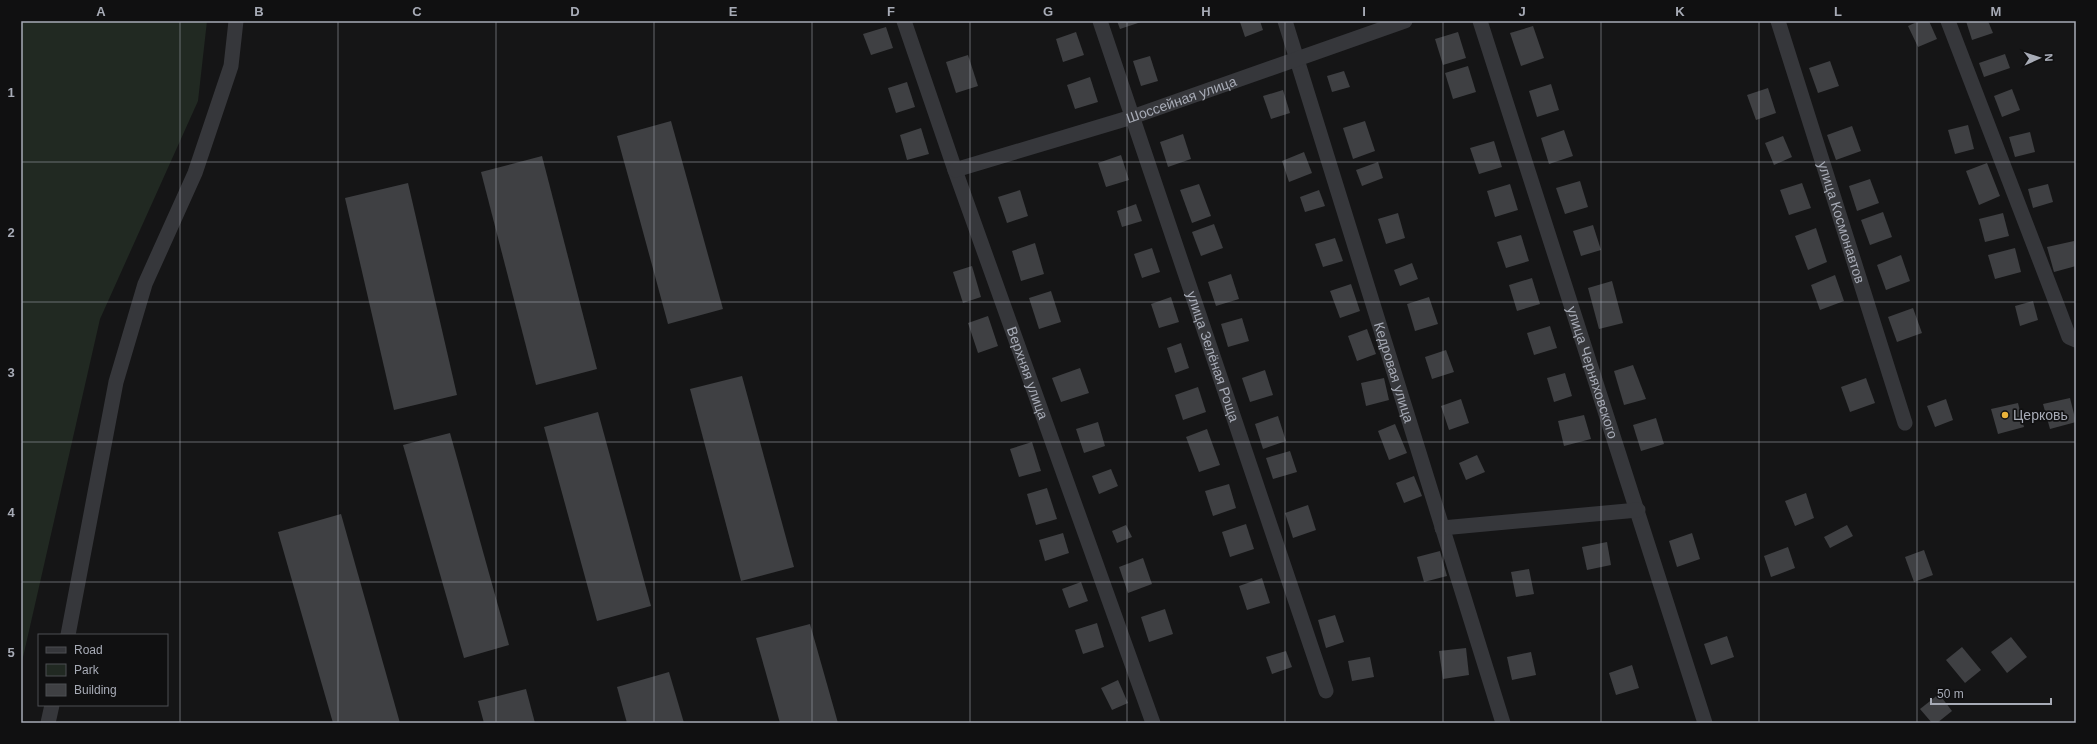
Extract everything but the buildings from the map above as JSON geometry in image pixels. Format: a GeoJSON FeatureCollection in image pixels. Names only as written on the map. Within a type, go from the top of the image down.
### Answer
{"type":"FeatureCollection","features":[{"type":"Feature","properties":{"kind":"street"},"geometry":{"type":"LineString","coordinates":[[68,634],[116,382],[145,284],[195,173],[231,66],[236,21]]}},
{"type":"Feature","properties":{"kind":"street","name":"Верхняя улица"},"geometry":{"type":"LineString","coordinates":[[904,21],[955,170],[1153,723]]}},
{"type":"Feature","properties":{"kind":"street","name":"улица Зелёная Роща"},"geometry":{"type":"LineString","coordinates":[[1100,21],[1326,691]]}},
{"type":"Feature","properties":{"kind":"street","name":"Кедровая улица"},"geometry":{"type":"LineString","coordinates":[[1285,21],[1504,723]]}},
{"type":"Feature","properties":{"kind":"street","name":"Шоссейная улица"},"geometry":{"type":"LineString","coordinates":[[955,170],[1132,117],[1405,21]]}},
{"type":"Feature","properties":{"kind":"street","name":"улица Черняховского"},"geometry":{"type":"LineString","coordinates":[[1480,21],[1638,510],[1705,723]]}},
{"type":"Feature","properties":{"kind":"street","name":"улица Космонавтов"},"geometry":{"type":"LineString","coordinates":[[1778,21],[1905,423]]}},
{"type":"Feature","properties":{"kind":"street"},"geometry":{"type":"LineString","coordinates":[[1948,21],[2069,336],[2076,340]]}},
{"type":"Feature","properties":{"kind":"street"},"geometry":{"type":"LineString","coordinates":[[1442,528],[1638,510]]}},
{"type":"Feature","properties":{"kind":"street"},"geometry":{"type":"LineString","coordinates":[[48,723],[52,706]]}},
{"type":"Feature","properties":{"kind":"green space"},"geometry":{"type":"Polygon","coordinates":[[[21,21],[207,21],[198,101],[100,319],[21,666],[21,21]]]}},
{"type":"Feature","properties":{"kind":"place","name":"Церковь"},"geometry":{"type":"Point","coordinates":[2005,415]}}]}
